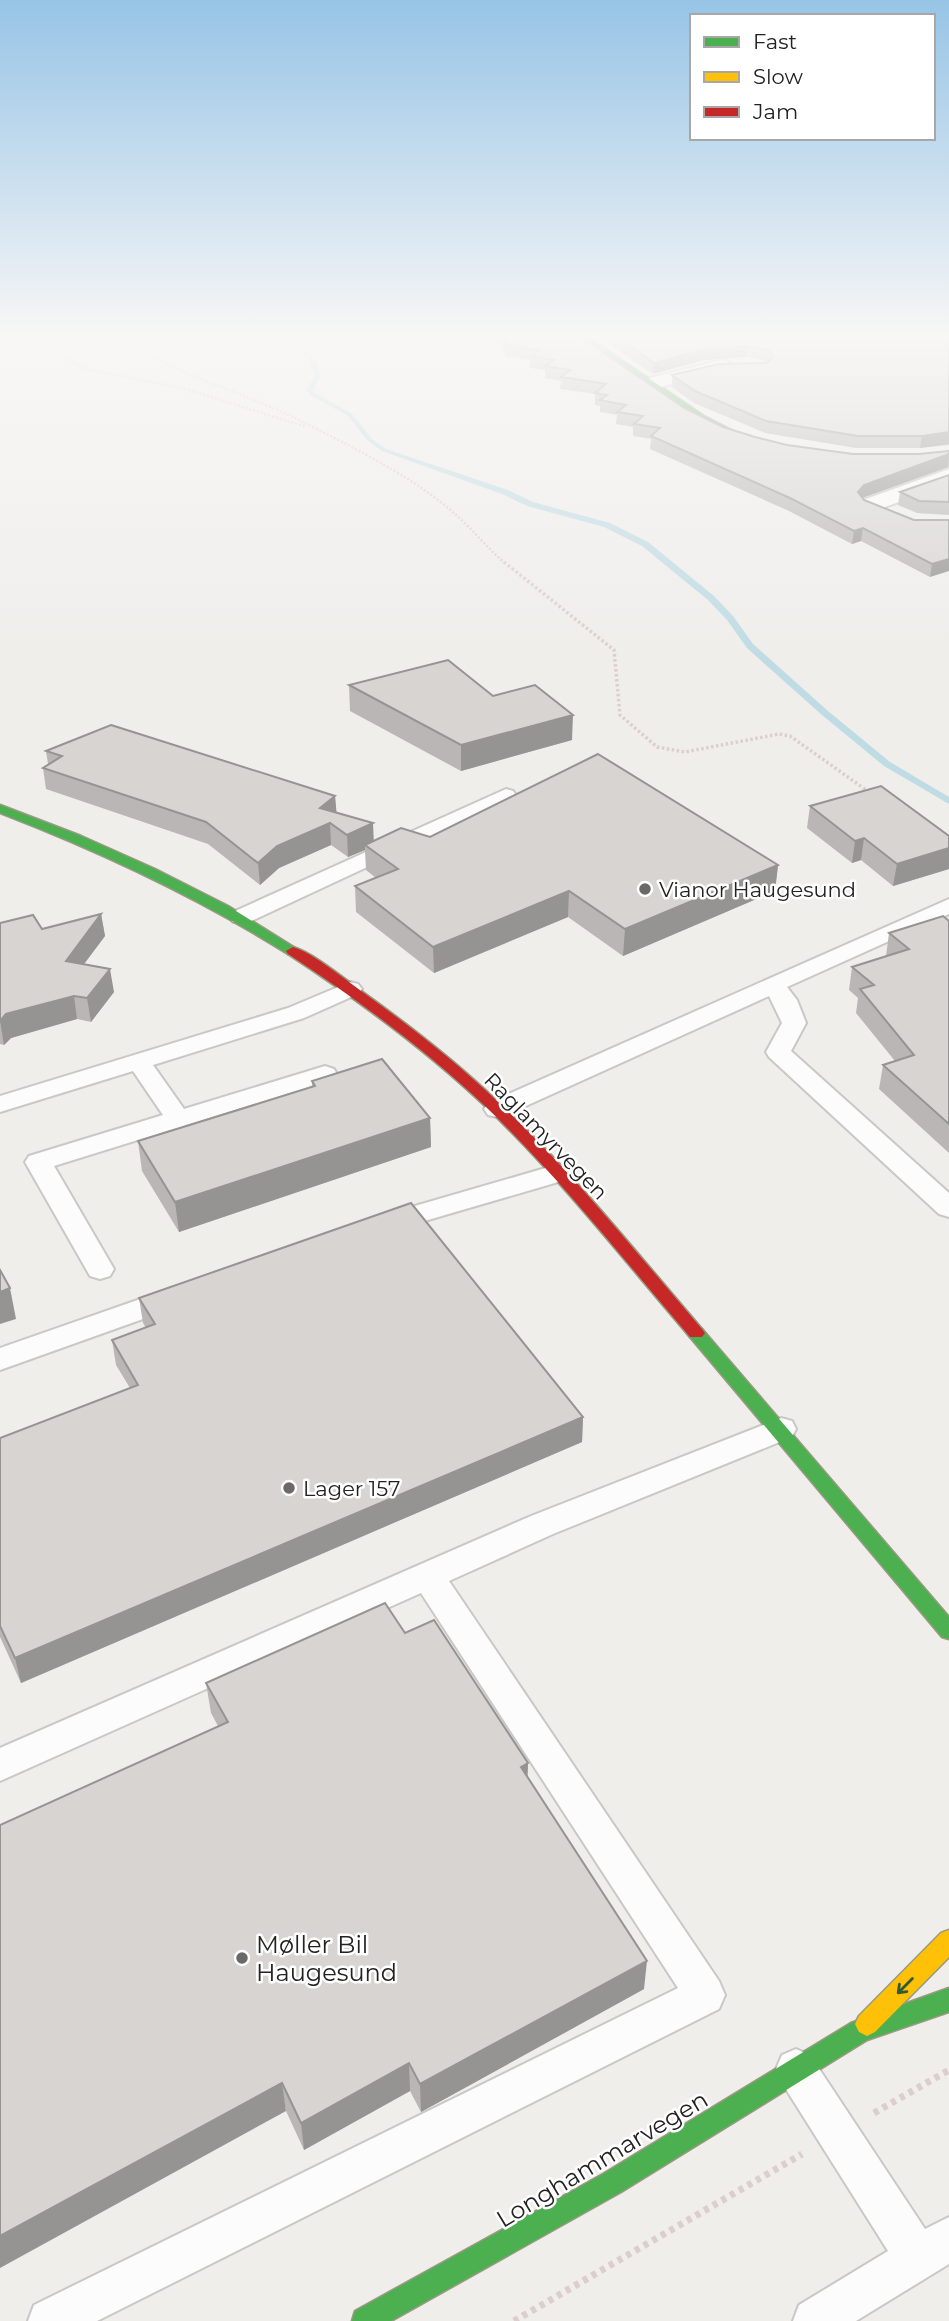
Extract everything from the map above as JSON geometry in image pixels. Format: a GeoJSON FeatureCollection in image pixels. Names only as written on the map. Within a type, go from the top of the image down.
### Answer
{"type":"FeatureCollection","features":[{"type":"Feature","properties":{"kind":"street"},"geometry":{"type":"LineString","coordinates":[[901,519],[871,505],[946,466]]}},
{"type":"Feature","properties":{"kind":"street","name":"Raglamyrvegen"},"geometry":{"type":"LineString","coordinates":[[0,809],[166,877],[241,918],[350,989],[420,1043],[497,1110],[556,1174],[781,1429],[949,1630]]}},
{"type":"Feature","properties":{"kind":"street","name":"Longhammarvegen"},"geometry":{"type":"LineString","coordinates":[[860,2031],[949,1941]]}},
{"type":"Feature","properties":{"kind":"street","name":"Longhammarvegen"},"geometry":{"type":"LineString","coordinates":[[365,2321],[612,2183],[860,2031],[949,2000]]}},
{"type":"Feature","properties":{"kind":"lane"},"geometry":{"type":"LineString","coordinates":[[241,918],[506,795]]}},
{"type":"Feature","properties":{"kind":"lane"},"geometry":{"type":"LineString","coordinates":[[497,1110],[949,906]]}},
{"type":"Feature","properties":{"kind":"lane"},"geometry":{"type":"LineString","coordinates":[[773,985],[785,1000],[794,1023],[778,1052],[949,1208]]}},
{"type":"Feature","properties":{"kind":"lane"},"geometry":{"type":"LineString","coordinates":[[0,1104],[296,1013],[350,989]]}},
{"type":"Feature","properties":{"kind":"lane"},"geometry":{"type":"LineString","coordinates":[[138,1061],[178,1119]]}},
{"type":"Feature","properties":{"kind":"lane"},"geometry":{"type":"LineString","coordinates":[[100,1269],[38,1162],[324,1074]]}},
{"type":"Feature","properties":{"kind":"lane"},"geometry":{"type":"LineString","coordinates":[[358,1233],[556,1174]]}},
{"type":"Feature","properties":{"kind":"lane"},"geometry":{"type":"LineString","coordinates":[[0,1359],[192,1291]]}},
{"type":"Feature","properties":{"kind":"lane"},"geometry":{"type":"LineString","coordinates":[[0,1765],[427,1575],[644,1482],[781,1429]]}},
{"type":"Feature","properties":{"kind":"lane"},"geometry":{"type":"LineString","coordinates":[[51,2321],[705,1995],[427,1575]]}},
{"type":"Feature","properties":{"kind":"lane"},"geometry":{"type":"LineString","coordinates":[[796,2068],[838,2133],[933,2249],[816,2321]]}},
{"type":"Feature","properties":{"kind":"path"},"geometry":{"type":"LineString","coordinates":[[338,442],[418,486],[456,515],[487,548],[614,650],[620,715],[657,747],[685,752],[779,734],[790,736],[874,796]]}},
{"type":"Feature","properties":{"kind":"path"},"geometry":{"type":"LineString","coordinates":[[513,2321],[949,2070]]}},
{"type":"Feature","properties":{"kind":"building"},"geometry":{"type":"Polygon","coordinates":[[[665,442],[776,442],[853,454],[949,451],[949,454],[864,485],[858,492],[864,500],[914,520],[949,520],[949,559],[932,564],[863,528],[854,531],[790,498],[665,442]]]}},
{"type":"Feature","properties":{"kind":"building"},"geometry":{"type":"Polygon","coordinates":[[[949,475],[949,502],[919,501],[900,492],[949,475]]]}},
{"type":"Feature","properties":{"kind":"building"},"geometry":{"type":"Polygon","coordinates":[[[448,660],[493,696],[535,685],[573,715],[461,745],[349,685],[448,660]]]}},
{"type":"Feature","properties":{"kind":"building"},"geometry":{"type":"Polygon","coordinates":[[[111,725],[335,796],[320,808],[373,823],[347,835],[330,823],[277,846],[258,863],[206,822],[43,768],[62,756],[46,751],[111,725]]]}},
{"type":"Feature","properties":{"kind":"building"},"geometry":{"type":"Polygon","coordinates":[[[598,754],[778,865],[625,929],[569,891],[433,947],[355,886],[398,869],[365,845],[401,828],[430,837],[598,754]]]}},
{"type":"Feature","properties":{"kind":"building"},"geometry":{"type":"Polygon","coordinates":[[[881,786],[949,836],[949,848],[897,864],[864,838],[855,841],[810,806],[881,786]]]}},
{"type":"Feature","properties":{"kind":"building"},"geometry":{"type":"Polygon","coordinates":[[[101,914],[66,961],[110,969],[87,998],[74,996],[6,1014],[0,1021],[0,923],[33,915],[42,929],[101,914]]]}},
{"type":"Feature","properties":{"kind":"building"},"geometry":{"type":"Polygon","coordinates":[[[943,916],[949,921],[949,1124],[883,1065],[914,1055],[860,989],[874,985],[852,967],[909,949],[889,933],[943,916]]]}},
{"type":"Feature","properties":{"kind":"building"},"geometry":{"type":"Polygon","coordinates":[[[382,1059],[430,1118],[175,1202],[138,1141],[315,1086],[312,1081],[382,1059]]]}},
{"type":"Feature","properties":{"kind":"building"},"geometry":{"type":"Polygon","coordinates":[[[411,1203],[583,1417],[15,1658],[0,1626],[0,1438],[138,1385],[112,1340],[155,1324],[139,1298],[411,1203]]]}},
{"type":"Feature","properties":{"kind":"building"},"geometry":{"type":"Polygon","coordinates":[[[0,1270],[10,1288],[0,1292],[0,1270]]]}},
{"type":"Feature","properties":{"kind":"building"},"geometry":{"type":"Polygon","coordinates":[[[385,1603],[405,1633],[434,1620],[528,1763],[521,1767],[647,1961],[420,2084],[409,2063],[301,2123],[282,2083],[0,2236],[0,1825],[228,1722],[206,1683],[385,1603]]]}},
{"type":"Feature","properties":{"kind":"waterway"},"geometry":{"type":"LineString","coordinates":[[373,442],[384,450],[505,492],[530,504],[607,525],[645,544],[711,598],[730,618],[750,646],[825,713],[887,764],[949,801]]}},
{"type":"Feature","properties":{"kind":"traffic: fast"},"geometry":{"type":"LineString","coordinates":[[0,809],[151,872],[223,909],[293,951]]}},
{"type":"Feature","properties":{"kind":"traffic: fast"},"geometry":{"type":"LineString","coordinates":[[696,1333],[949,1631]]}},
{"type":"Feature","properties":{"kind":"traffic: fast"},"geometry":{"type":"LineString","coordinates":[[365,2321],[612,2183],[860,2031],[949,2000]]}},
{"type":"Feature","properties":{"kind":"traffic: slow"},"geometry":{"type":"LineString","coordinates":[[867,2024],[949,1941]]}},
{"type":"Feature","properties":{"kind":"traffic: jam"},"geometry":{"type":"LineString","coordinates":[[293,951],[410,1034],[492,1104],[564,1178],[696,1333]]}},
{"type":"Feature","properties":{"kind":"place","name":"Vianor Haugesund"},"geometry":{"type":"Point","coordinates":[645,889]}},
{"type":"Feature","properties":{"kind":"place","name":"Lager 157"},"geometry":{"type":"Point","coordinates":[289,1488]}},
{"type":"Feature","properties":{"kind":"place","name":"Møller Bil Haugesund"},"geometry":{"type":"Point","coordinates":[242,1958]}}]}
